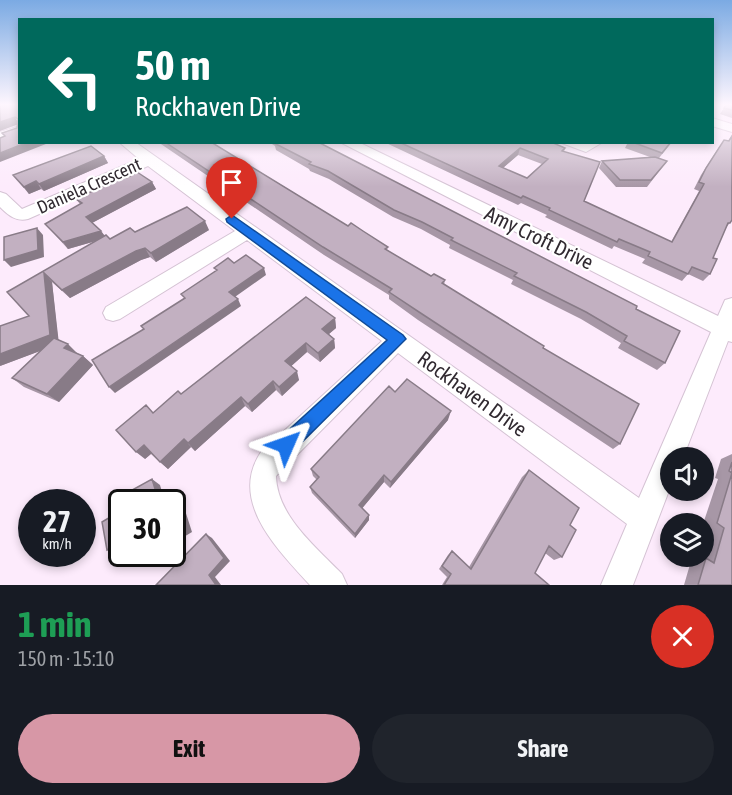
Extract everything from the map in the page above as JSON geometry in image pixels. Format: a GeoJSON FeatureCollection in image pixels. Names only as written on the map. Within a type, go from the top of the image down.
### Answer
{"type":"FeatureCollection","features":[{"type":"Feature","properties":{"kind":"street","name":"Rockhaven Drive"},"geometry":{"type":"LineString","coordinates":[[128,144],[644,519]]}},
{"type":"Feature","properties":{"kind":"street","name":"Amy Croft Drive"},"geometry":{"type":"LineString","coordinates":[[350,144],[729,322]]}},
{"type":"Feature","properties":{"kind":"street"},"geometry":{"type":"LineString","coordinates":[[572,144],[586,148],[593,144]]}},
{"type":"Feature","properties":{"kind":"street","name":"Daniela Crescent"},"geometry":{"type":"LineString","coordinates":[[0,197],[13,211],[22,214],[149,160]]}},
{"type":"Feature","properties":{"kind":"street"},"geometry":{"type":"LineString","coordinates":[[113,314],[248,231]]}},
{"type":"Feature","properties":{"kind":"street"},"geometry":{"type":"LineString","coordinates":[[617,585],[729,322]]}},
{"type":"Feature","properties":{"kind":"street"},"geometry":{"type":"LineString","coordinates":[[331,585],[276,521],[263,498],[261,476],[270,460],[398,339]]}},
{"type":"Feature","properties":{"kind":"building"},"geometry":{"type":"Polygon","coordinates":[[[18,132],[18,144],[23,144],[0,153],[0,138],[5,136],[2,133],[18,132]]]}},
{"type":"Feature","properties":{"kind":"building"},"geometry":{"type":"Polygon","coordinates":[[[732,136],[732,220],[728,223],[713,258],[717,259],[710,274],[692,267],[688,274],[648,256],[650,252],[619,239],[617,242],[549,210],[550,208],[523,196],[521,198],[403,144],[556,144],[565,148],[562,151],[600,162],[584,201],[672,242],[704,184],[699,182],[706,168],[724,140],[729,141],[732,136]],[[520,148],[499,166],[527,178],[548,159],[520,148]]]}},
{"type":"Feature","properties":{"kind":"building"},"geometry":{"type":"Polygon","coordinates":[[[168,144],[214,144],[348,226],[351,223],[388,247],[385,249],[431,276],[434,274],[445,280],[442,283],[544,346],[543,348],[639,404],[620,444],[389,292],[392,289],[323,247],[168,144]]]}},
{"type":"Feature","properties":{"kind":"building"},"geometry":{"type":"Polygon","coordinates":[[[276,144],[322,144],[637,306],[636,309],[680,331],[665,363],[624,341],[627,336],[586,312],[514,276],[517,273],[451,240],[453,238],[422,222],[394,210],[328,171],[309,164],[311,162],[276,144]]]}},
{"type":"Feature","properties":{"kind":"building"},"geometry":{"type":"Polygon","coordinates":[[[637,144],[669,144],[662,153],[637,144]]]}},
{"type":"Feature","properties":{"kind":"building"},"geometry":{"type":"Polygon","coordinates":[[[91,146],[104,156],[39,184],[36,181],[24,187],[13,175],[91,146]]]}},
{"type":"Feature","properties":{"kind":"building"},"geometry":{"type":"Polygon","coordinates":[[[655,157],[667,161],[651,180],[620,180],[602,161],[655,157]]]}},
{"type":"Feature","properties":{"kind":"building"},"geometry":{"type":"Polygon","coordinates":[[[137,172],[152,182],[86,217],[101,231],[63,242],[45,224],[82,203],[76,199],[123,176],[126,178],[137,172]]]}},
{"type":"Feature","properties":{"kind":"building"},"geometry":{"type":"Polygon","coordinates":[[[187,207],[205,221],[151,253],[145,248],[136,251],[62,290],[44,273],[50,335],[0,354],[0,326],[29,316],[7,292],[106,235],[110,239],[130,228],[135,232],[187,207]]]}},
{"type":"Feature","properties":{"kind":"building"},"geometry":{"type":"Polygon","coordinates":[[[37,228],[38,250],[4,260],[4,237],[37,228]]]}},
{"type":"Feature","properties":{"kind":"building"},"geometry":{"type":"Polygon","coordinates":[[[246,255],[264,268],[229,292],[238,299],[109,387],[92,360],[144,329],[141,326],[185,298],[181,294],[217,270],[214,268],[228,258],[234,263],[246,255]]]}},
{"type":"Feature","properties":{"kind":"building"},"geometry":{"type":"Polygon","coordinates":[[[306,297],[335,318],[322,329],[334,339],[318,353],[306,343],[285,361],[297,371],[279,387],[273,381],[248,404],[241,397],[188,443],[184,439],[160,462],[144,445],[136,452],[116,430],[146,405],[153,413],[178,391],[181,394],[306,297]]]}},
{"type":"Feature","properties":{"kind":"building"},"geometry":{"type":"Polygon","coordinates":[[[54,338],[68,344],[64,348],[83,356],[47,394],[12,378],[54,338]]]}},
{"type":"Feature","properties":{"kind":"building"},"geometry":{"type":"Polygon","coordinates":[[[407,379],[451,411],[391,482],[384,475],[359,505],[369,515],[355,534],[310,487],[319,477],[311,469],[389,386],[395,392],[407,379]]]}},
{"type":"Feature","properties":{"kind":"building"},"geometry":{"type":"Polygon","coordinates":[[[529,470],[579,508],[570,525],[576,530],[562,557],[549,546],[535,573],[549,585],[444,585],[451,574],[442,566],[452,551],[471,569],[529,470]]]}},
{"type":"Feature","properties":{"kind":"building"},"geometry":{"type":"Polygon","coordinates":[[[732,473],[732,585],[698,585],[703,567],[714,567],[724,528],[717,523],[732,473]]]}},
{"type":"Feature","properties":{"kind":"building"},"geometry":{"type":"Polygon","coordinates":[[[152,479],[155,489],[134,489],[152,479]]]}},
{"type":"Feature","properties":{"kind":"building"},"geometry":{"type":"Polygon","coordinates":[[[108,518],[107,550],[102,522],[108,518]]]}},
{"type":"Feature","properties":{"kind":"building"},"geometry":{"type":"Polygon","coordinates":[[[206,534],[224,558],[209,575],[216,585],[156,585],[174,567],[186,567],[186,554],[206,534]]]}},
{"type":"Feature","properties":{"kind":"route"},"geometry":{"type":"LineString","coordinates":[[232,219],[398,339],[286,445]]}}]}
